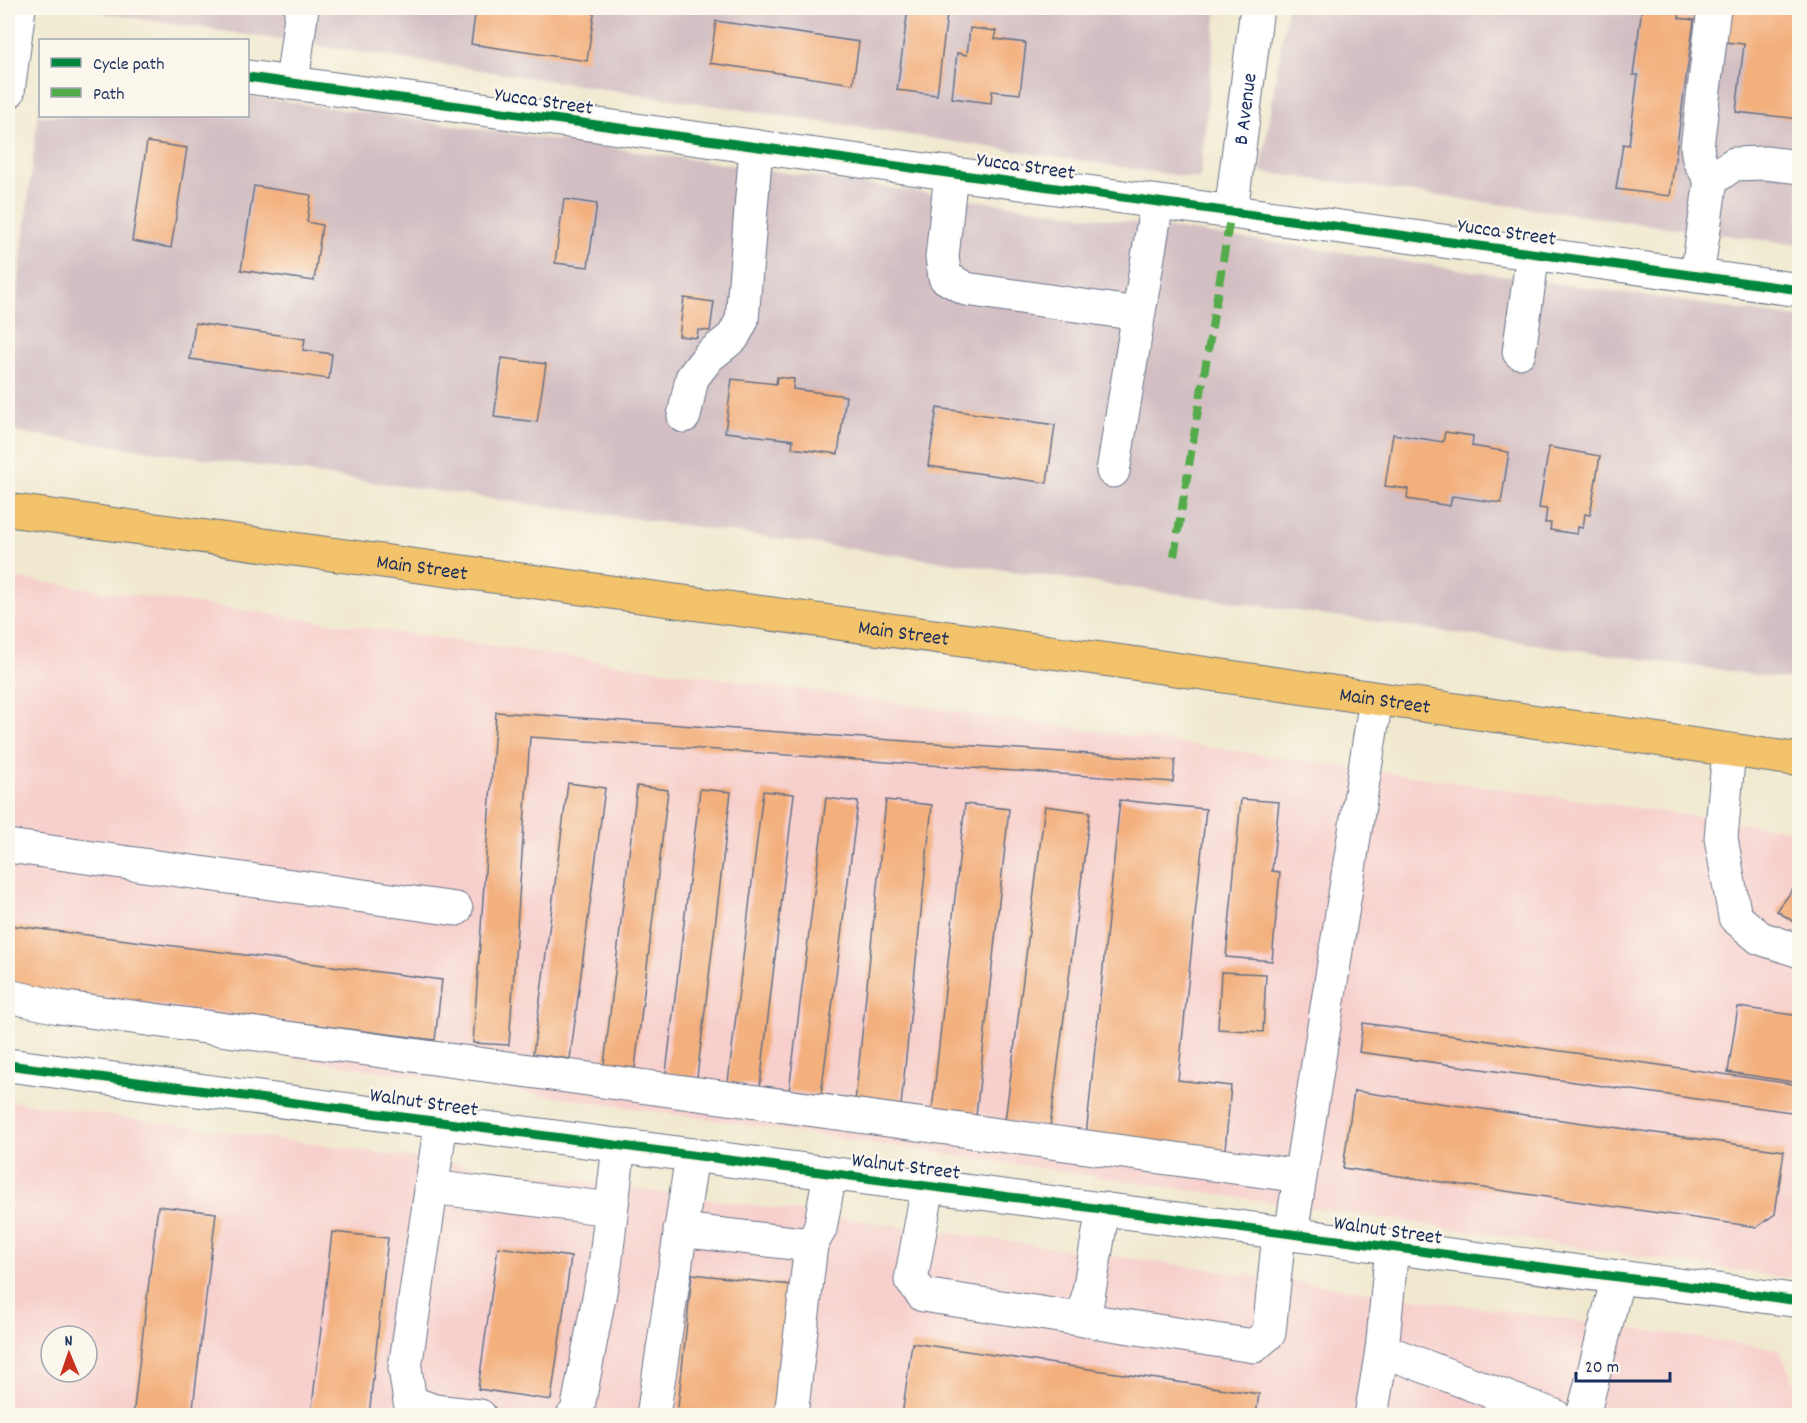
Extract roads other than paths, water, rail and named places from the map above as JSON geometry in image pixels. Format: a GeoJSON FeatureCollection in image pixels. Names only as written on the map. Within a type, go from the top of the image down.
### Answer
{"type":"FeatureCollection","features":[{"type":"Feature","properties":{"kind":"main road","name":"Main Street"},"geometry":{"type":"LineString","coordinates":[[8,510],[1138,664],[1800,760]]}},
{"type":"Feature","properties":{"kind":"street"},"geometry":{"type":"LineString","coordinates":[[8,92],[27,47],[20,8]]}},
{"type":"Feature","properties":{"kind":"street"},"geometry":{"type":"LineString","coordinates":[[292,83],[302,8]]}},
{"type":"Feature","properties":{"kind":"street","name":"B Avenue"},"geometry":{"type":"LineString","coordinates":[[1231,212],[1257,8]]}},
{"type":"Feature","properties":{"kind":"street"},"geometry":{"type":"LineString","coordinates":[[1697,276],[1712,180],[1699,160],[1697,147],[1714,8]]}},
{"type":"Feature","properties":{"kind":"street","name":"Yucca Street"},"geometry":{"type":"LineString","coordinates":[[249,77],[1800,290]]}},
{"type":"Feature","properties":{"kind":"street"},"geometry":{"type":"LineString","coordinates":[[684,416],[692,378],[710,356],[733,337],[742,320],[756,147]]}},
{"type":"Feature","properties":{"kind":"street"},"geometry":{"type":"LineString","coordinates":[[1712,180],[1734,164],[1765,163],[1800,167]]}},
{"type":"Feature","properties":{"kind":"street"},"geometry":{"type":"LineString","coordinates":[[951,173],[942,257],[945,277],[966,289],[1138,314]]}},
{"type":"Feature","properties":{"kind":"street"},"geometry":{"type":"LineString","coordinates":[[1113,471],[1157,202]]}},
{"type":"Feature","properties":{"kind":"street"},"geometry":{"type":"LineString","coordinates":[[1519,352],[1533,253]]}},
{"type":"Feature","properties":{"kind":"street"},"geometry":{"type":"LineString","coordinates":[[928,1186],[911,1280],[923,1295],[1254,1346],[1269,1333],[1285,1233],[1300,1176],[1376,699]]}},
{"type":"Feature","properties":{"kind":"street"},"geometry":{"type":"LineString","coordinates":[[1729,750],[1721,838],[1736,917],[1760,938],[1800,951]]}},
{"type":"Feature","properties":{"kind":"street"},"geometry":{"type":"LineString","coordinates":[[8,846],[456,909]]}},
{"type":"Feature","properties":{"kind":"street"},"geometry":{"type":"LineString","coordinates":[[8,996],[94,1012],[1300,1176]]}},
{"type":"Feature","properties":{"kind":"street","name":"Walnut Street"},"geometry":{"type":"LineString","coordinates":[[8,1065],[1800,1301]]}},
{"type":"Feature","properties":{"kind":"street"},"geometry":{"type":"LineString","coordinates":[[441,1122],[405,1368],[410,1402],[434,1411],[480,1416]]}},
{"type":"Feature","properties":{"kind":"street"},"geometry":{"type":"LineString","coordinates":[[573,1416],[577,1412],[605,1266],[619,1145]]}},
{"type":"Feature","properties":{"kind":"street"},"geometry":{"type":"LineString","coordinates":[[653,1416],[692,1155]]}},
{"type":"Feature","properties":{"kind":"street"},"geometry":{"type":"LineString","coordinates":[[791,1416],[811,1245],[820,1229],[830,1173]]}},
{"type":"Feature","properties":{"kind":"street"},"geometry":{"type":"LineString","coordinates":[[431,1187],[611,1209]]}},
{"type":"Feature","properties":{"kind":"street"},"geometry":{"type":"LineString","coordinates":[[1084,1320],[1103,1209]]}},
{"type":"Feature","properties":{"kind":"street"},"geometry":{"type":"LineString","coordinates":[[680,1230],[811,1245]]}},
{"type":"Feature","properties":{"kind":"street"},"geometry":{"type":"LineString","coordinates":[[1371,1416],[1382,1350],[1392,1248]]}},
{"type":"Feature","properties":{"kind":"street"},"geometry":{"type":"LineString","coordinates":[[1583,1416],[1618,1277]]}},
{"type":"Feature","properties":{"kind":"street"},"geometry":{"type":"LineString","coordinates":[[1382,1350],[1555,1416]]}}]}
